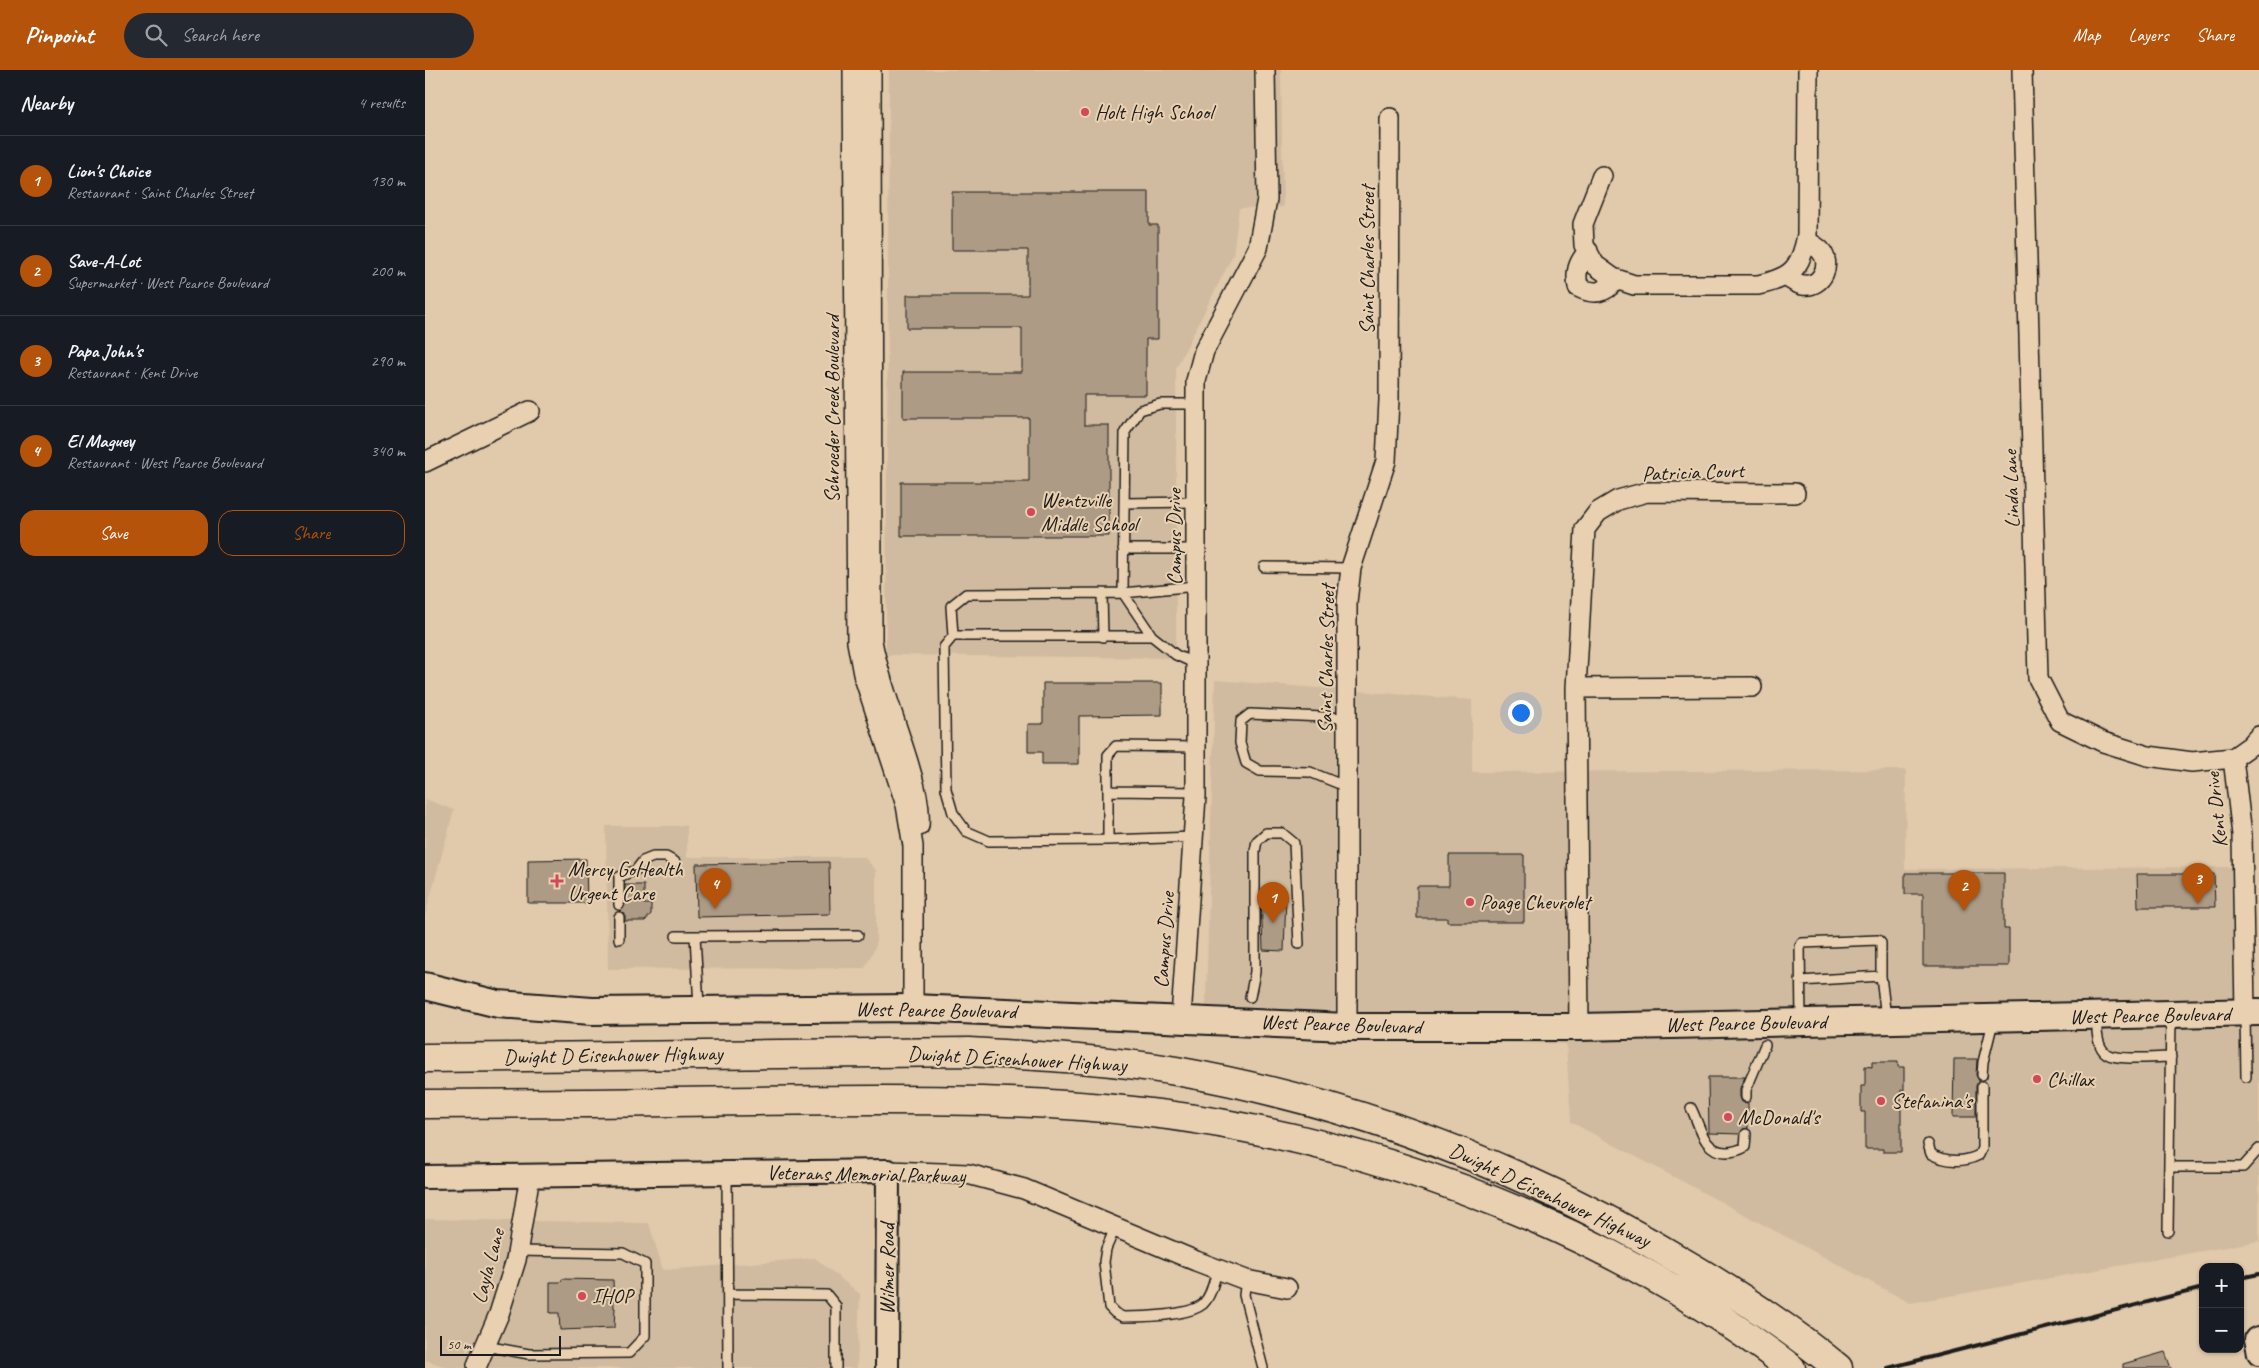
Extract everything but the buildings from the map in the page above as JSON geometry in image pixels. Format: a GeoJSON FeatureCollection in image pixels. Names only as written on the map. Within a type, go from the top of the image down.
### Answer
{"type":"FeatureCollection","features":[{"type":"Feature","properties":{"kind":"highway"},"geometry":{"type":"LineString","coordinates":[[425,1043],[494,1057]]}},
{"type":"Feature","properties":{"kind":"highway","name":"Dwight D Eisenhower Highway"},"geometry":{"type":"LineString","coordinates":[[425,1058],[969,1052],[1057,1057],[1116,1063],[1174,1070],[1231,1081],[1289,1095],[1400,1128],[1509,1171],[1607,1219],[1667,1252],[1767,1315],[1838,1368]]}},
{"type":"Feature","properties":{"kind":"highway","name":"Dwight D Eisenhower Highway"},"geometry":{"type":"LineString","coordinates":[[425,1104],[980,1101],[1126,1110],[1244,1127],[1302,1140],[1414,1171],[1525,1215],[1593,1247],[1662,1284],[1735,1328],[1791,1368]]}},
{"type":"Feature","properties":{"kind":"main road","name":"West Pearce Boulevard"},"geometry":{"type":"LineString","coordinates":[[425,986],[498,1004],[592,1011],[913,1008],[1181,1018],[1347,1027],[1579,1027],[2252,1012]]}},
{"type":"Feature","properties":{"kind":"street","name":"Schroeder Creek Boulevard"},"geometry":{"type":"LineString","coordinates":[[853,70],[857,642],[863,674],[919,800],[919,824],[913,846],[913,1008]]}},
{"type":"Feature","properties":{"kind":"street","name":"Schroeder Creek Boulevard"},"geometry":{"type":"LineString","coordinates":[[871,70],[872,641],[893,740]]}},
{"type":"Feature","properties":{"kind":"street","name":"Campus Drive"},"geometry":{"type":"LineString","coordinates":[[1181,1018],[1196,792],[1196,382],[1204,351],[1258,248],[1267,199],[1265,70]]}},
{"type":"Feature","properties":{"kind":"street"},"geometry":{"type":"LineString","coordinates":[[1602,176],[1583,224],[1585,245],[1595,265],[1616,279],[1634,285],[1758,285],[1777,281],[1795,268],[1804,254],[1806,241],[1808,70]]}},
{"type":"Feature","properties":{"kind":"street","name":"Linda Lane"},"geometry":{"type":"LineString","coordinates":[[2022,70],[2038,678],[2060,720],[2103,742],[2148,756],[2191,762],[2233,758]]}},
{"type":"Feature","properties":{"kind":"street","name":"Saint Charles Street"},"geometry":{"type":"LineString","coordinates":[[1347,1027],[1347,602],[1351,568],[1386,460],[1389,400],[1390,118]]}},
{"type":"Feature","properties":{"kind":"street"},"geometry":{"type":"LineString","coordinates":[[1785,276],[1804,286],[1812,285],[1825,273],[1826,261],[1823,255],[1820,250],[1806,241]]}},
{"type":"Feature","properties":{"kind":"street"},"geometry":{"type":"LineString","coordinates":[[1588,251],[1581,260],[1576,275],[1578,287],[1590,293],[1604,290],[1616,279]]}},
{"type":"Feature","properties":{"kind":"street"},"geometry":{"type":"LineString","coordinates":[[425,462],[530,411]]}},
{"type":"Feature","properties":{"kind":"street","name":"Patricia Court"},"geometry":{"type":"LineString","coordinates":[[1579,1027],[1576,688],[1585,528],[1598,512],[1618,500],[1647,492],[1795,492]]}},
{"type":"Feature","properties":{"kind":"street"},"geometry":{"type":"LineString","coordinates":[[1576,688],[1752,687]]}},
{"type":"Feature","properties":{"kind":"street","name":"Kent Drive"},"geometry":{"type":"LineString","coordinates":[[2252,1012],[2242,835],[2233,758],[2259,736]]}},
{"type":"Feature","properties":{"kind":"street","name":"Veterans Memorial Parkway"},"geometry":{"type":"LineString","coordinates":[[425,1177],[888,1171],[968,1174],[1024,1189],[1115,1228],[1246,1280],[1287,1288]]}},
{"type":"Feature","properties":{"kind":"street","name":"Wilmer Road"},"geometry":{"type":"LineString","coordinates":[[887,1368],[888,1171]]}},
{"type":"Feature","properties":{"kind":"street","name":"Layla Lane"},"geometry":{"type":"LineString","coordinates":[[477,1365],[499,1314],[517,1251],[530,1175]]}},
{"type":"Feature","properties":{"kind":"lane"},"geometry":{"type":"LineString","coordinates":[[1196,404],[1160,404],[1140,410],[1125,432],[1123,549],[1123,592],[1152,636],[1176,655],[1196,664]]}},
{"type":"Feature","properties":{"kind":"lane"},"geometry":{"type":"LineString","coordinates":[[1124,503],[1196,502]]}},
{"type":"Feature","properties":{"kind":"lane"},"geometry":{"type":"LineString","coordinates":[[1123,549],[1196,549]]}},
{"type":"Feature","properties":{"kind":"lane"},"geometry":{"type":"LineString","coordinates":[[1264,567],[1351,568]]}},
{"type":"Feature","properties":{"kind":"lane"},"geometry":{"type":"LineString","coordinates":[[1194,837],[989,841],[966,831],[953,813],[946,789],[944,647],[953,636],[951,606],[966,594],[1102,593],[1196,586]]}},
{"type":"Feature","properties":{"kind":"lane"},"geometry":{"type":"LineString","coordinates":[[1102,593],[1103,637]]}},
{"type":"Feature","properties":{"kind":"lane"},"geometry":{"type":"LineString","coordinates":[[953,636],[1152,636]]}},
{"type":"Feature","properties":{"kind":"lane"},"geometry":{"type":"LineString","coordinates":[[1347,718],[1250,714],[1241,721],[1240,743],[1246,763],[1260,771],[1310,772],[1347,787]]}},
{"type":"Feature","properties":{"kind":"lane"},"geometry":{"type":"LineString","coordinates":[[1107,840],[1108,755],[1116,746],[1196,747]]}},
{"type":"Feature","properties":{"kind":"lane"},"geometry":{"type":"LineString","coordinates":[[1108,791],[1196,792]]}},
{"type":"Feature","properties":{"kind":"lane"},"geometry":{"type":"LineString","coordinates":[[1250,997],[1255,972],[1255,851],[1257,841],[1266,834],[1282,834],[1294,843],[1299,944]]}},
{"type":"Feature","properties":{"kind":"lane"},"geometry":{"type":"LineString","coordinates":[[619,905],[619,877],[636,870],[643,861],[653,857],[666,857],[675,862]]}},
{"type":"Feature","properties":{"kind":"lane"},"geometry":{"type":"LineString","coordinates":[[619,917],[619,939]]}},
{"type":"Feature","properties":{"kind":"lane"},"geometry":{"type":"LineString","coordinates":[[676,936],[858,935]]}},
{"type":"Feature","properties":{"kind":"lane"},"geometry":{"type":"LineString","coordinates":[[695,936],[699,1010]]}},
{"type":"Feature","properties":{"kind":"lane"},"geometry":{"type":"LineString","coordinates":[[1801,1022],[1799,946],[1802,943],[1878,940],[1881,943],[1881,976],[1886,1020]]}},
{"type":"Feature","properties":{"kind":"lane"},"geometry":{"type":"LineString","coordinates":[[1800,981],[1881,976]]}},
{"type":"Feature","properties":{"kind":"lane"},"geometry":{"type":"LineString","coordinates":[[2246,1077],[2252,1012]]}},
{"type":"Feature","properties":{"kind":"lane"},"geometry":{"type":"LineString","coordinates":[[2167,1231],[2171,1014]]}},
{"type":"Feature","properties":{"kind":"lane"},"geometry":{"type":"LineString","coordinates":[[2096,1016],[2098,1036],[2101,1046],[2107,1054],[2116,1057],[2171,1057]]}},
{"type":"Feature","properties":{"kind":"lane"},"geometry":{"type":"LineString","coordinates":[[1982,1075],[1983,1062],[1991,1030]]}},
{"type":"Feature","properties":{"kind":"lane"},"geometry":{"type":"LineString","coordinates":[[1746,1097],[1746,1090],[1765,1045]]}},
{"type":"Feature","properties":{"kind":"lane"},"geometry":{"type":"LineString","coordinates":[[1928,1144],[1931,1154],[1942,1160],[1970,1160],[1979,1155],[1981,1148],[1982,1086]]}},
{"type":"Feature","properties":{"kind":"lane"},"geometry":{"type":"LineString","coordinates":[[1691,1108],[1706,1141],[1716,1152],[1737,1152],[1745,1146],[1746,1134]]}},
{"type":"Feature","properties":{"kind":"lane"},"geometry":{"type":"LineString","coordinates":[[2169,1167],[2243,1167],[2259,1149]]}},
{"type":"Feature","properties":{"kind":"lane"},"geometry":{"type":"LineString","coordinates":[[727,1173],[728,1368]]}},
{"type":"Feature","properties":{"kind":"lane"},"geometry":{"type":"LineString","coordinates":[[1115,1228],[1106,1249],[1104,1262],[1109,1306],[1115,1313],[1123,1317],[1179,1313],[1202,1305],[1210,1294],[1218,1268]]}},
{"type":"Feature","properties":{"kind":"lane"},"geometry":{"type":"LineString","coordinates":[[485,1346],[529,1354],[629,1353],[645,1336],[645,1264],[623,1253],[517,1251]]}},
{"type":"Feature","properties":{"kind":"lane"},"geometry":{"type":"LineString","coordinates":[[1246,1280],[1244,1295],[1263,1368]]}},
{"type":"Feature","properties":{"kind":"lane"},"geometry":{"type":"LineString","coordinates":[[728,1294],[827,1295],[836,1306],[836,1368]]}},
{"type":"Feature","properties":{"kind":"shaded area","name":"Wentzville Middle School"},"geometry":{"type":"Polygon","coordinates":[[[889,70],[1281,70],[1283,207],[1239,208],[1233,255],[1176,368],[1176,658],[886,655],[889,70]]]}},
{"type":"Feature","properties":{"kind":"shaded area"},"geometry":{"type":"Polygon","coordinates":[[[1215,680],[1472,700],[1472,772],[1906,770],[1905,869],[2235,867],[2236,1013],[2259,1012],[2259,1241],[1910,1303],[1571,1122],[1566,1044],[1205,1036],[1215,680]]]}},
{"type":"Feature","properties":{"kind":"shaded area"},"geometry":{"type":"Polygon","coordinates":[[[425,799],[454,810],[425,916],[425,799]]]}},
{"type":"Feature","properties":{"kind":"shaded area"},"geometry":{"type":"Polygon","coordinates":[[[606,826],[687,826],[687,857],[864,857],[876,870],[876,945],[865,968],[608,969],[606,826]]]}},
{"type":"Feature","properties":{"kind":"shaded area"},"geometry":{"type":"Polygon","coordinates":[[[425,1219],[649,1223],[663,1270],[815,1258],[860,1294],[857,1368],[449,1368],[425,1360],[425,1219]]]}},
{"type":"Feature","properties":{"kind":"railway"},"geometry":{"type":"LineString","coordinates":[[2244,1277],[2259,1274]]}},
{"type":"Feature","properties":{"kind":"railway"},"geometry":{"type":"LineString","coordinates":[[1888,1368],[2199,1289]]}},
{"type":"Feature","properties":{"kind":"place","name":"Holt High School"},"geometry":{"type":"Point","coordinates":[1085,112]}},
{"type":"Feature","properties":{"kind":"place","name":"Wentzville Middle School"},"geometry":{"type":"Point","coordinates":[1031,512]}},
{"type":"Feature","properties":{"kind":"place","name":"Mercy GoHealth Urgent Care"},"geometry":{"type":"Point","coordinates":[557,881]}},
{"type":"Feature","properties":{"kind":"place","name":"Poage Chevrolet"},"geometry":{"type":"Point","coordinates":[1470,902]}},
{"type":"Feature","properties":{"kind":"place","name":"Papa John's"},"geometry":{"type":"Point","coordinates":[2198,904]}},
{"type":"Feature","properties":{"kind":"place","name":"El Maguey"},"geometry":{"type":"Point","coordinates":[715,909]}},
{"type":"Feature","properties":{"kind":"place","name":"Save-A-Lot"},"geometry":{"type":"Point","coordinates":[1964,911]}},
{"type":"Feature","properties":{"kind":"place","name":"Lion's Choice"},"geometry":{"type":"Point","coordinates":[1273,923]}},
{"type":"Feature","properties":{"kind":"place","name":"Chillax"},"geometry":{"type":"Point","coordinates":[2037,1079]}},
{"type":"Feature","properties":{"kind":"place","name":"Stefanina's"},"geometry":{"type":"Point","coordinates":[1881,1101]}},
{"type":"Feature","properties":{"kind":"place","name":"McDonald's"},"geometry":{"type":"Point","coordinates":[1728,1117]}},
{"type":"Feature","properties":{"kind":"place","name":"IHOP"},"geometry":{"type":"Point","coordinates":[582,1296]}}]}
